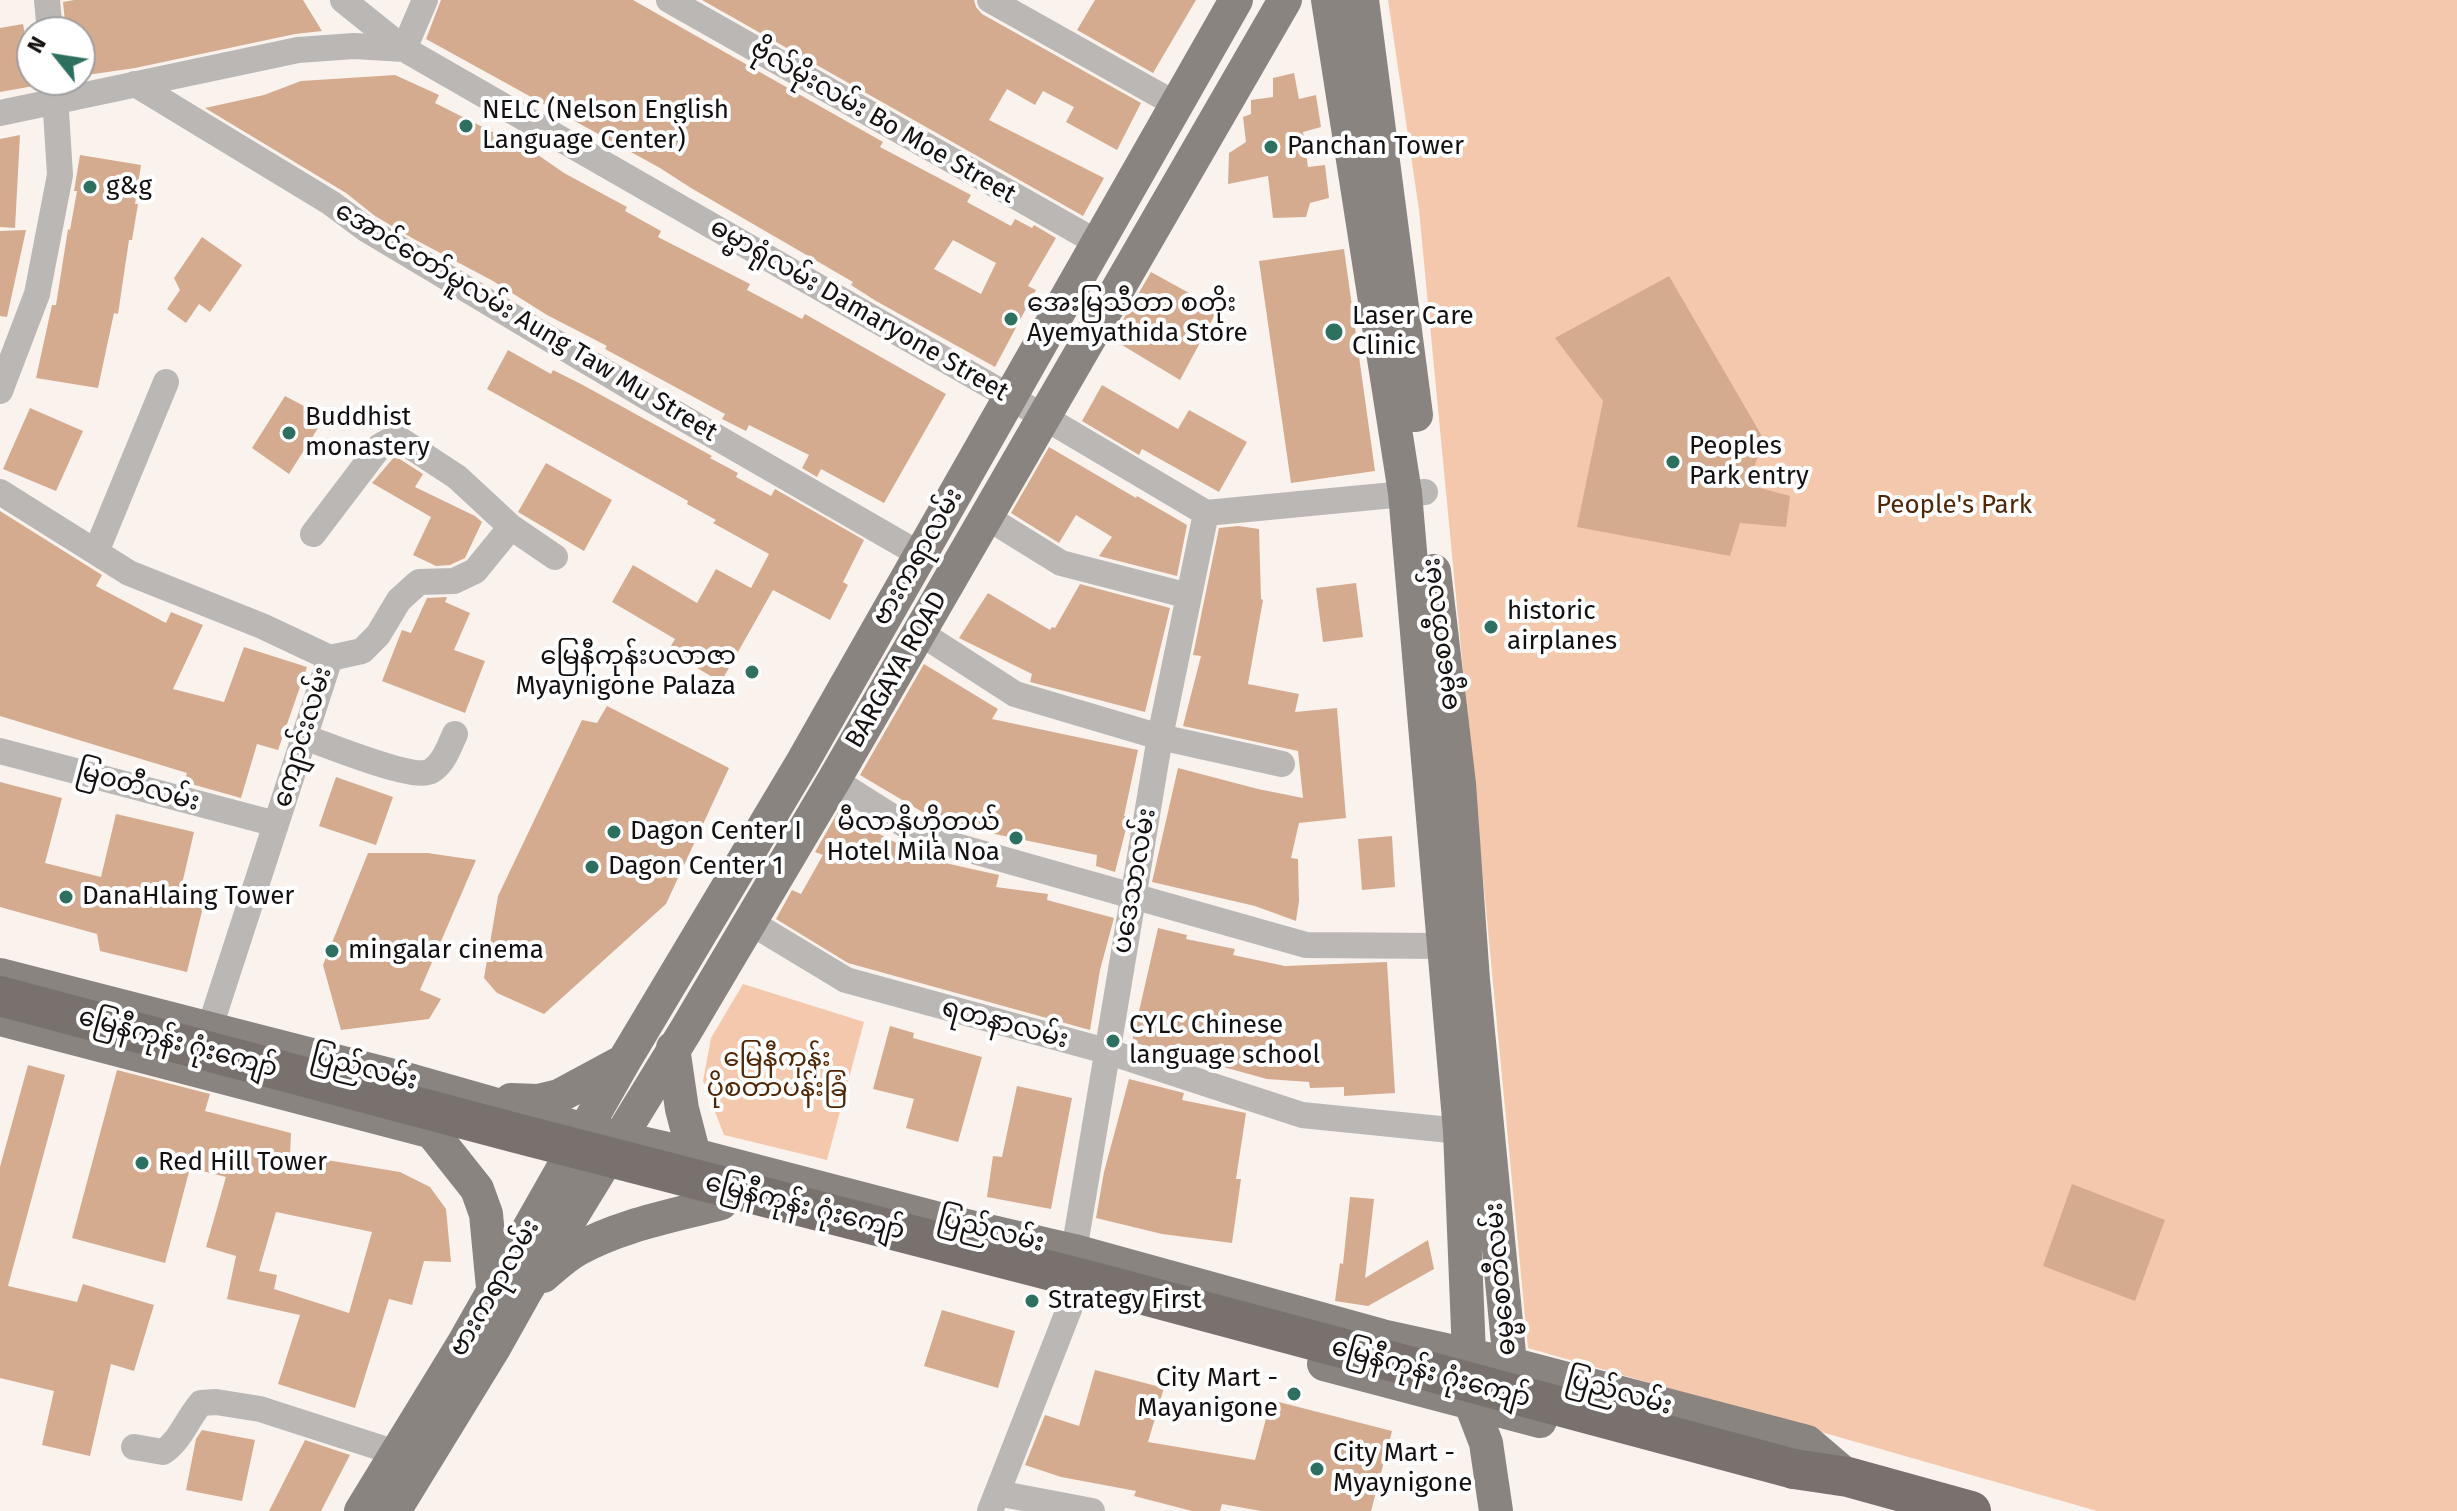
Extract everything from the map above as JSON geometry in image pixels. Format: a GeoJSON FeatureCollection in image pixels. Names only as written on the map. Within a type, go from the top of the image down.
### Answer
{"type":"FeatureCollection","features":[{"type":"Feature","properties":{"kind":"highway","name":"မြေနီကုန်း ဂုံးကျော်"},"geometry":{"type":"LineString","coordinates":[[0,996],[1849,1483]]}},
{"type":"Feature","properties":{"kind":"highway","name":"ပြည်လမ်း"},"geometry":{"type":"LineString","coordinates":[[1849,1483],[1917,1511]]}},
{"type":"Feature","properties":{"kind":"highway","name":"ပြည်လမ်း"},"geometry":{"type":"LineString","coordinates":[[1849,1483],[1971,1511]]}},
{"type":"Feature","properties":{"kind":"main road","name":"ဗားကရာလမ်း"},"geometry":{"type":"LineString","coordinates":[[361,1511],[410,1458],[527,1289],[582,1170],[585,1130],[802,763],[1236,0]]}},
{"type":"Feature","properties":{"kind":"main road"},"geometry":{"type":"LineString","coordinates":[[1044,417],[1285,0]]}},
{"type":"Feature","properties":{"kind":"main road","name":"ဓမ္မစေတီလမ်း"},"geometry":{"type":"LineString","coordinates":[[1328,0],[1415,493],[1459,784],[1473,980],[1510,1364],[1486,1408]]}},
{"type":"Feature","properties":{"kind":"main road","name":"ဓမ္မစေတီလမ်း"},"geometry":{"type":"LineString","coordinates":[[1362,0],[1415,493],[1443,946],[1460,1131],[1471,1357],[1486,1408],[1486,1443],[1496,1511]]}},
{"type":"Feature","properties":{"kind":"main road"},"geometry":{"type":"LineString","coordinates":[[1208,49],[1236,51],[1246,68]]}},
{"type":"Feature","properties":{"kind":"main road","name":"BARGAYA ROAD"},"geometry":{"type":"LineString","coordinates":[[750,922],[1044,417]]}},
{"type":"Feature","properties":{"kind":"main road"},"geometry":{"type":"LineString","coordinates":[[802,763],[834,780]]}},
{"type":"Feature","properties":{"kind":"main road"},"geometry":{"type":"LineString","coordinates":[[619,1137],[750,922]]}},
{"type":"Feature","properties":{"kind":"main road","name":"ပြည်လမ်း"},"geometry":{"type":"LineString","coordinates":[[0,975],[483,1100],[585,1130],[1074,1251],[1382,1336],[1510,1364],[1807,1442],[1849,1483]]}},
{"type":"Feature","properties":{"kind":"main road","name":"ပြည်လမ်း"},"geometry":{"type":"LineString","coordinates":[[0,1019],[1075,1294],[1486,1408],[1669,1453],[1798,1490],[1849,1483]]}},
{"type":"Feature","properties":{"kind":"main road"},"geometry":{"type":"LineString","coordinates":[[673,1048],[682,1109],[694,1155]]}},
{"type":"Feature","properties":{"kind":"main road"},"geometry":{"type":"LineString","coordinates":[[483,1100],[538,1101],[559,1096],[624,1061]]}},
{"type":"Feature","properties":{"kind":"main road"},"geometry":{"type":"LineString","coordinates":[[431,1131],[477,1189],[486,1214],[493,1288]]}},
{"type":"Feature","properties":{"kind":"main road","name":"ဗားကရာလမ်း"},"geometry":{"type":"LineString","coordinates":[[394,1511],[410,1458],[493,1288],[582,1170],[619,1137]]}},
{"type":"Feature","properties":{"kind":"main road"},"geometry":{"type":"LineString","coordinates":[[527,1289],[574,1251],[592,1242],[721,1203]]}},
{"type":"Feature","properties":{"kind":"street","name":"ဓမ္မာရုံလမ်း Damaryone Street"},"geometry":{"type":"LineString","coordinates":[[343,0],[404,49],[1206,513]]}},
{"type":"Feature","properties":{"kind":"street"},"geometry":{"type":"LineString","coordinates":[[96,87],[135,84],[298,50],[354,46],[404,49],[425,0]]}},
{"type":"Feature","properties":{"kind":"street","name":"ဗိုလ်မိုးလမ်း Bo Moe Street"},"geometry":{"type":"LineString","coordinates":[[669,0],[1098,243]]}},
{"type":"Feature","properties":{"kind":"street"},"geometry":{"type":"LineString","coordinates":[[990,0],[1177,105]]}},
{"type":"Feature","properties":{"kind":"street","name":"အောင်တော်မူလမ်း Aung Taw Mu Street"},"geometry":{"type":"LineString","coordinates":[[135,84],[331,203],[366,229],[919,554]]}},
{"type":"Feature","properties":{"kind":"street"},"geometry":{"type":"LineString","coordinates":[[0,113],[41,96]]}},
{"type":"Feature","properties":{"kind":"street"},"geometry":{"type":"LineString","coordinates":[[0,391],[6,357],[37,294],[60,175],[55,96]]}},
{"type":"Feature","properties":{"kind":"street"},"geometry":{"type":"LineString","coordinates":[[96,552],[166,382]]}},
{"type":"Feature","properties":{"kind":"street"},"geometry":{"type":"LineString","coordinates":[[313,534],[380,446],[396,437],[457,477],[511,527],[555,557]]}},
{"type":"Feature","properties":{"kind":"street","name":"ကျောင်းလမ်း"},"geometry":{"type":"LineString","coordinates":[[0,492],[129,573],[262,626],[330,658],[209,1030]]}},
{"type":"Feature","properties":{"kind":"street"},"geometry":{"type":"LineString","coordinates":[[1206,513],[1415,493]]}},
{"type":"Feature","properties":{"kind":"street","name":"ပဒေသာလမ်း"},"geometry":{"type":"LineString","coordinates":[[1074,1251],[1160,737],[1206,513]]}},
{"type":"Feature","properties":{"kind":"street"},"geometry":{"type":"LineString","coordinates":[[985,516],[1061,563],[1189,596]]}},
{"type":"Feature","properties":{"kind":"street"},"geometry":{"type":"LineString","coordinates":[[330,658],[362,651],[378,635],[399,600],[419,582],[454,581],[475,571],[511,527]]}},
{"type":"Feature","properties":{"kind":"street"},"geometry":{"type":"LineString","coordinates":[[919,632],[1015,694],[1160,737],[1282,764]]}},
{"type":"Feature","properties":{"kind":"street"},"geometry":{"type":"LineString","coordinates":[[304,737],[410,774],[430,772],[444,759],[455,734]]}},
{"type":"Feature","properties":{"kind":"street","name":"မြဝတီလမ်း"},"geometry":{"type":"LineString","coordinates":[[0,751],[276,824]]}},
{"type":"Feature","properties":{"kind":"street"},"geometry":{"type":"LineString","coordinates":[[834,780],[924,837],[1306,945],[1443,946]]}},
{"type":"Feature","properties":{"kind":"street","name":"ရတနာလမ်း"},"geometry":{"type":"LineString","coordinates":[[750,922],[846,980],[1106,1051],[1302,1115],[1460,1131]]}},
{"type":"Feature","properties":{"kind":"street"},"geometry":{"type":"LineString","coordinates":[[1075,1294],[993,1502],[1092,1511]]}},
{"type":"Feature","properties":{"kind":"street"},"geometry":{"type":"LineString","coordinates":[[134,1447],[163,1452],[175,1444],[201,1403],[216,1402],[260,1409],[410,1458]]}},
{"type":"Feature","properties":{"kind":"green space","name":"People's Park"},"geometry":{"type":"Polygon","coordinates":[[[1388,0],[2457,0],[2457,1511],[2097,1511],[1528,1348],[1419,210],[1388,0]]]}},
{"type":"Feature","properties":{"kind":"green space","name":"မြေနီကုန်း ပိုစတာပန်းခြံ"},"geometry":{"type":"Polygon","coordinates":[[[743,984],[864,1022],[827,1160],[724,1135],[703,1081],[711,1038],[743,984]]]}},
{"type":"Feature","properties":{"kind":"building"},"geometry":{"type":"Polygon","coordinates":[[[303,0],[322,31],[96,74],[96,16],[64,16],[63,2],[303,0]]]}},
{"type":"Feature","properties":{"kind":"building"},"geometry":{"type":"Polygon","coordinates":[[[441,0],[633,0],[883,142],[880,147],[971,195],[967,202],[1011,226],[1015,219],[1032,228],[1034,225],[1056,238],[1028,286],[1036,290],[995,367],[876,301],[851,285],[853,282],[660,168],[426,39],[441,0]],[[953,240],[934,269],[981,294],[996,263],[953,240]]]}},
{"type":"Feature","properties":{"kind":"building"},"geometry":{"type":"Polygon","coordinates":[[[702,0],[974,0],[982,14],[1141,103],[1117,150],[1066,122],[1074,107],[1043,91],[1035,105],[1007,89],[989,120],[1104,178],[1083,216],[702,0]]]}},
{"type":"Feature","properties":{"kind":"building"},"geometry":{"type":"Polygon","coordinates":[[[1095,0],[1196,0],[1153,73],[1077,30],[1095,0]]]}},
{"type":"Feature","properties":{"kind":"building"},"geometry":{"type":"Polygon","coordinates":[[[16,25],[16,89],[0,92],[0,28],[16,25]]]}},
{"type":"Feature","properties":{"kind":"building","name":"Panchan Tower"},"geometry":{"type":"Polygon","coordinates":[[[1294,73],[1299,99],[1316,95],[1321,127],[1303,132],[1308,167],[1325,165],[1329,198],[1310,203],[1306,217],[1273,218],[1268,176],[1228,184],[1229,153],[1246,142],[1243,117],[1251,114],[1251,100],[1273,97],[1273,78],[1294,73]]]}},
{"type":"Feature","properties":{"kind":"building"},"geometry":{"type":"Polygon","coordinates":[[[395,75],[439,95],[435,103],[538,155],[564,173],[627,207],[625,211],[661,231],[658,237],[750,284],[747,290],[802,319],[805,314],[946,394],[884,503],[821,469],[817,477],[802,468],[809,455],[749,425],[746,431],[722,419],[725,414],[412,238],[375,216],[346,193],[205,108],[264,95],[301,81],[395,75]]]}},
{"type":"Feature","properties":{"kind":"building"},"geometry":{"type":"Polygon","coordinates":[[[20,135],[15,228],[0,227],[0,139],[20,135]]]}},
{"type":"Feature","properties":{"kind":"building"},"geometry":{"type":"Polygon","coordinates":[[[80,155],[141,165],[135,204],[138,204],[132,240],[129,240],[118,314],[114,313],[98,388],[36,378],[52,305],[56,305],[77,191],[74,191],[80,155]]]}},
{"type":"Feature","properties":{"kind":"building"},"geometry":{"type":"Polygon","coordinates":[[[26,230],[7,317],[0,316],[0,231],[26,230]]]}},
{"type":"Feature","properties":{"kind":"building"},"geometry":{"type":"Polygon","coordinates":[[[202,237],[242,265],[210,312],[199,304],[186,323],[167,309],[180,290],[174,278],[202,237]]]}},
{"type":"Feature","properties":{"kind":"building"},"geometry":{"type":"Polygon","coordinates":[[[1344,249],[1375,471],[1291,483],[1259,261],[1344,249]]]}},
{"type":"Feature","properties":{"kind":"building"},"geometry":{"type":"Polygon","coordinates":[[[1151,272],[1218,309],[1180,380],[1112,339],[1151,272]]]}},
{"type":"Feature","properties":{"kind":"building"},"geometry":{"type":"Polygon","coordinates":[[[1669,276],[1763,438],[1749,485],[1790,496],[1786,527],[1740,523],[1730,556],[1577,527],[1603,401],[1555,338],[1669,276]]]}},
{"type":"Feature","properties":{"kind":"building"},"geometry":{"type":"Polygon","coordinates":[[[508,350],[551,374],[553,370],[581,384],[712,456],[710,458],[738,473],[736,477],[771,496],[775,489],[864,540],[843,582],[848,585],[830,620],[773,590],[721,682],[668,651],[675,639],[612,602],[633,565],[697,603],[716,569],[751,588],[769,554],[713,523],[716,520],[687,504],[688,501],[487,389],[508,350]]]}},
{"type":"Feature","properties":{"kind":"building"},"geometry":{"type":"Polygon","coordinates":[[[1102,385],[1178,429],[1189,410],[1247,442],[1219,492],[1142,449],[1139,455],[1082,421],[1102,385]]]}},
{"type":"Feature","properties":{"kind":"building","name":"Buddhist monastery"},"geometry":{"type":"Polygon","coordinates":[[[285,396],[325,417],[289,474],[252,448],[285,396]]]}},
{"type":"Feature","properties":{"kind":"building"},"geometry":{"type":"Polygon","coordinates":[[[30,408],[83,431],[56,491],[3,469],[30,408]]]}},
{"type":"Feature","properties":{"kind":"building"},"geometry":{"type":"Polygon","coordinates":[[[1049,447],[1187,525],[1177,576],[1099,556],[1112,537],[1076,515],[1059,543],[1011,513],[1049,447]]]}},
{"type":"Feature","properties":{"kind":"building"},"geometry":{"type":"Polygon","coordinates":[[[395,456],[423,474],[415,487],[482,522],[465,558],[450,565],[436,566],[413,555],[431,517],[372,483],[395,456]]]}},
{"type":"Feature","properties":{"kind":"building"},"geometry":{"type":"Polygon","coordinates":[[[546,463],[612,500],[584,551],[518,512],[546,463]]]}},
{"type":"Feature","properties":{"kind":"building"},"geometry":{"type":"Polygon","coordinates":[[[0,511],[102,575],[96,586],[166,623],[171,612],[203,625],[173,689],[224,702],[244,647],[307,667],[278,750],[257,744],[241,798],[184,782],[187,773],[0,716],[0,511]]]}},
{"type":"Feature","properties":{"kind":"building"},"geometry":{"type":"Polygon","coordinates":[[[1238,526],[1259,529],[1263,600],[1248,684],[1299,694],[1295,712],[1337,708],[1346,818],[1299,823],[1291,858],[1298,859],[1296,921],[1255,906],[1152,882],[1178,768],[1303,798],[1298,751],[1183,726],[1201,656],[1193,655],[1219,528],[1238,526]]]}},
{"type":"Feature","properties":{"kind":"building"},"geometry":{"type":"Polygon","coordinates":[[[1356,583],[1363,637],[1323,642],[1316,588],[1356,583]]]}},
{"type":"Feature","properties":{"kind":"building"},"geometry":{"type":"Polygon","coordinates":[[[1080,584],[1170,608],[1145,712],[1030,682],[1032,674],[959,638],[988,593],[1050,630],[1055,628],[1080,584]]]}},
{"type":"Feature","properties":{"kind":"building"},"geometry":{"type":"Polygon","coordinates":[[[447,597],[445,602],[470,613],[454,650],[485,661],[465,713],[382,681],[402,630],[411,633],[427,598],[447,597]]]}},
{"type":"Feature","properties":{"kind":"building"},"geometry":{"type":"Polygon","coordinates":[[[924,664],[998,709],[992,719],[1138,750],[1124,816],[1129,817],[1115,872],[1096,866],[1097,855],[941,823],[860,775],[924,664]]]}},
{"type":"Feature","properties":{"kind":"building","name":"Dagon Center I"},"geometry":{"type":"Polygon","coordinates":[[[607,706],[729,768],[666,904],[544,1014],[497,993],[484,978],[498,896],[582,720],[597,723],[607,706]]]}},
{"type":"Feature","properties":{"kind":"building"},"geometry":{"type":"Polygon","coordinates":[[[336,777],[393,797],[376,845],[319,826],[336,777]]]}},
{"type":"Feature","properties":{"kind":"building"},"geometry":{"type":"Polygon","coordinates":[[[0,782],[62,798],[45,863],[101,877],[116,814],[194,832],[180,893],[205,899],[187,972],[100,951],[97,934],[0,907],[0,782]]]}},
{"type":"Feature","properties":{"kind":"building"},"geometry":{"type":"Polygon","coordinates":[[[838,812],[904,847],[900,853],[999,875],[996,887],[1048,894],[1047,900],[1114,918],[1100,970],[1090,1030],[848,963],[776,919],[792,890],[801,894],[823,855],[815,852],[838,812]]]}},
{"type":"Feature","properties":{"kind":"building"},"geometry":{"type":"Polygon","coordinates":[[[1392,836],[1395,887],[1362,890],[1358,839],[1392,836]]]}},
{"type":"Feature","properties":{"kind":"building"},"geometry":{"type":"Polygon","coordinates":[[[368,853],[427,853],[476,860],[420,990],[441,999],[429,1019],[341,1030],[323,965],[368,853]]]}},
{"type":"Feature","properties":{"kind":"building"},"geometry":{"type":"Polygon","coordinates":[[[1158,928],[1187,935],[1186,939],[1235,949],[1233,955],[1285,966],[1387,962],[1395,1093],[1344,1096],[1344,1087],[1310,1088],[1309,1082],[1267,1079],[1132,1042],[1158,928]]]}},
{"type":"Feature","properties":{"kind":"building"},"geometry":{"type":"Polygon","coordinates":[[[890,1026],[914,1033],[913,1038],[982,1057],[958,1142],[906,1128],[914,1099],[873,1089],[890,1026]]]}},
{"type":"Feature","properties":{"kind":"building"},"geometry":{"type":"Polygon","coordinates":[[[28,1065],[65,1075],[8,1286],[77,1302],[83,1284],[154,1305],[134,1371],[111,1364],[90,1456],[42,1445],[54,1391],[0,1378],[0,1167],[28,1065]]]}},
{"type":"Feature","properties":{"kind":"building"},"geometry":{"type":"Polygon","coordinates":[[[117,1070],[210,1094],[205,1111],[291,1133],[290,1154],[400,1172],[430,1187],[446,1209],[451,1262],[424,1261],[412,1305],[389,1299],[355,1408],[278,1384],[300,1315],[227,1299],[236,1256],[206,1247],[226,1177],[190,1168],[165,1263],[72,1238],[117,1070]],[[276,1212],[259,1271],[277,1275],[274,1289],[349,1313],[372,1232],[276,1212]]]}},
{"type":"Feature","properties":{"kind":"building"},"geometry":{"type":"Polygon","coordinates":[[[1129,1079],[1184,1093],[1182,1100],[1246,1113],[1236,1179],[1241,1179],[1232,1243],[1162,1234],[1096,1218],[1104,1172],[1129,1079]]]}},
{"type":"Feature","properties":{"kind":"building"},"geometry":{"type":"Polygon","coordinates":[[[1017,1086],[1072,1098],[1051,1209],[987,1197],[993,1156],[1002,1157],[1017,1086]]]}},
{"type":"Feature","properties":{"kind":"building"},"geometry":{"type":"Polygon","coordinates":[[[2072,1184],[2165,1220],[2135,1301],[2043,1266],[2072,1184]]]}},
{"type":"Feature","properties":{"kind":"building"},"geometry":{"type":"Polygon","coordinates":[[[1350,1197],[1374,1199],[1365,1278],[1428,1240],[1434,1269],[1368,1306],[1335,1301],[1340,1263],[1343,1264],[1350,1197]]]}},
{"type":"Feature","properties":{"kind":"building"},"geometry":{"type":"Polygon","coordinates":[[[942,1310],[1015,1331],[998,1388],[924,1366],[942,1310]]]}},
{"type":"Feature","properties":{"kind":"building"},"geometry":{"type":"Polygon","coordinates":[[[1095,1370],[1164,1388],[1148,1442],[1255,1460],[1271,1400],[1392,1431],[1371,1511],[1261,1511],[1222,1504],[1220,1511],[1192,1511],[1134,1496],[1136,1491],[1061,1477],[1025,1465],[1045,1415],[1079,1426],[1095,1370]]]}},
{"type":"Feature","properties":{"kind":"building"},"geometry":{"type":"Polygon","coordinates":[[[202,1430],[255,1440],[242,1501],[186,1490],[196,1439],[202,1430]]]}},
{"type":"Feature","properties":{"kind":"building"},"geometry":{"type":"Polygon","coordinates":[[[305,1440],[350,1455],[321,1511],[269,1511],[305,1440]]]}},
{"type":"Feature","properties":{"kind":"place","name":"NELC (Nelson English Language Center)"},"geometry":{"type":"Point","coordinates":[466,126]}},
{"type":"Feature","properties":{"kind":"place","name":"Panchan Tower"},"geometry":{"type":"Point","coordinates":[1271,147]}},
{"type":"Feature","properties":{"kind":"place","name":"g&g"},"geometry":{"type":"Point","coordinates":[90,187]}},
{"type":"Feature","properties":{"kind":"place","name":"အေးမြသီတာ စတိုး Ayemyathida Store"},"geometry":{"type":"Point","coordinates":[1011,319]}},
{"type":"Feature","properties":{"kind":"place","name":"Laser Care Clinic"},"geometry":{"type":"Point","coordinates":[1334,332]}},
{"type":"Feature","properties":{"kind":"place","name":"Buddhist monastery"},"geometry":{"type":"Point","coordinates":[289,433]}},
{"type":"Feature","properties":{"kind":"place","name":"Peoples Park entry"},"geometry":{"type":"Point","coordinates":[1673,462]}},
{"type":"Feature","properties":{"kind":"place","name":"historic airplanes"},"geometry":{"type":"Point","coordinates":[1491,627]}},
{"type":"Feature","properties":{"kind":"place","name":"မြေနီကုန်းပလာဇာ Myaynigone Palaza"},"geometry":{"type":"Point","coordinates":[752,672]}},
{"type":"Feature","properties":{"kind":"place","name":"Dagon Center I"},"geometry":{"type":"Point","coordinates":[614,832]}},
{"type":"Feature","properties":{"kind":"place","name":"မီလာနိုဟိုတယ် Hotel Mila Noa"},"geometry":{"type":"Point","coordinates":[1016,838]}},
{"type":"Feature","properties":{"kind":"place","name":"Dagon Center 1"},"geometry":{"type":"Point","coordinates":[592,867]}},
{"type":"Feature","properties":{"kind":"place","name":"DanaHlaing Tower"},"geometry":{"type":"Point","coordinates":[66,897]}},
{"type":"Feature","properties":{"kind":"place","name":"mingalar cinema"},"geometry":{"type":"Point","coordinates":[332,951]}},
{"type":"Feature","properties":{"kind":"place","name":"CYLC Chinese language school"},"geometry":{"type":"Point","coordinates":[1113,1041]}},
{"type":"Feature","properties":{"kind":"place","name":"Red Hill Tower"},"geometry":{"type":"Point","coordinates":[142,1163]}},
{"type":"Feature","properties":{"kind":"place","name":"Strategy First"},"geometry":{"type":"Point","coordinates":[1032,1301]}},
{"type":"Feature","properties":{"kind":"place","name":"City Mart - Mayanigone"},"geometry":{"type":"Point","coordinates":[1294,1394]}},
{"type":"Feature","properties":{"kind":"place","name":"City Mart - Myaynigone"},"geometry":{"type":"Point","coordinates":[1317,1469]}}]}
